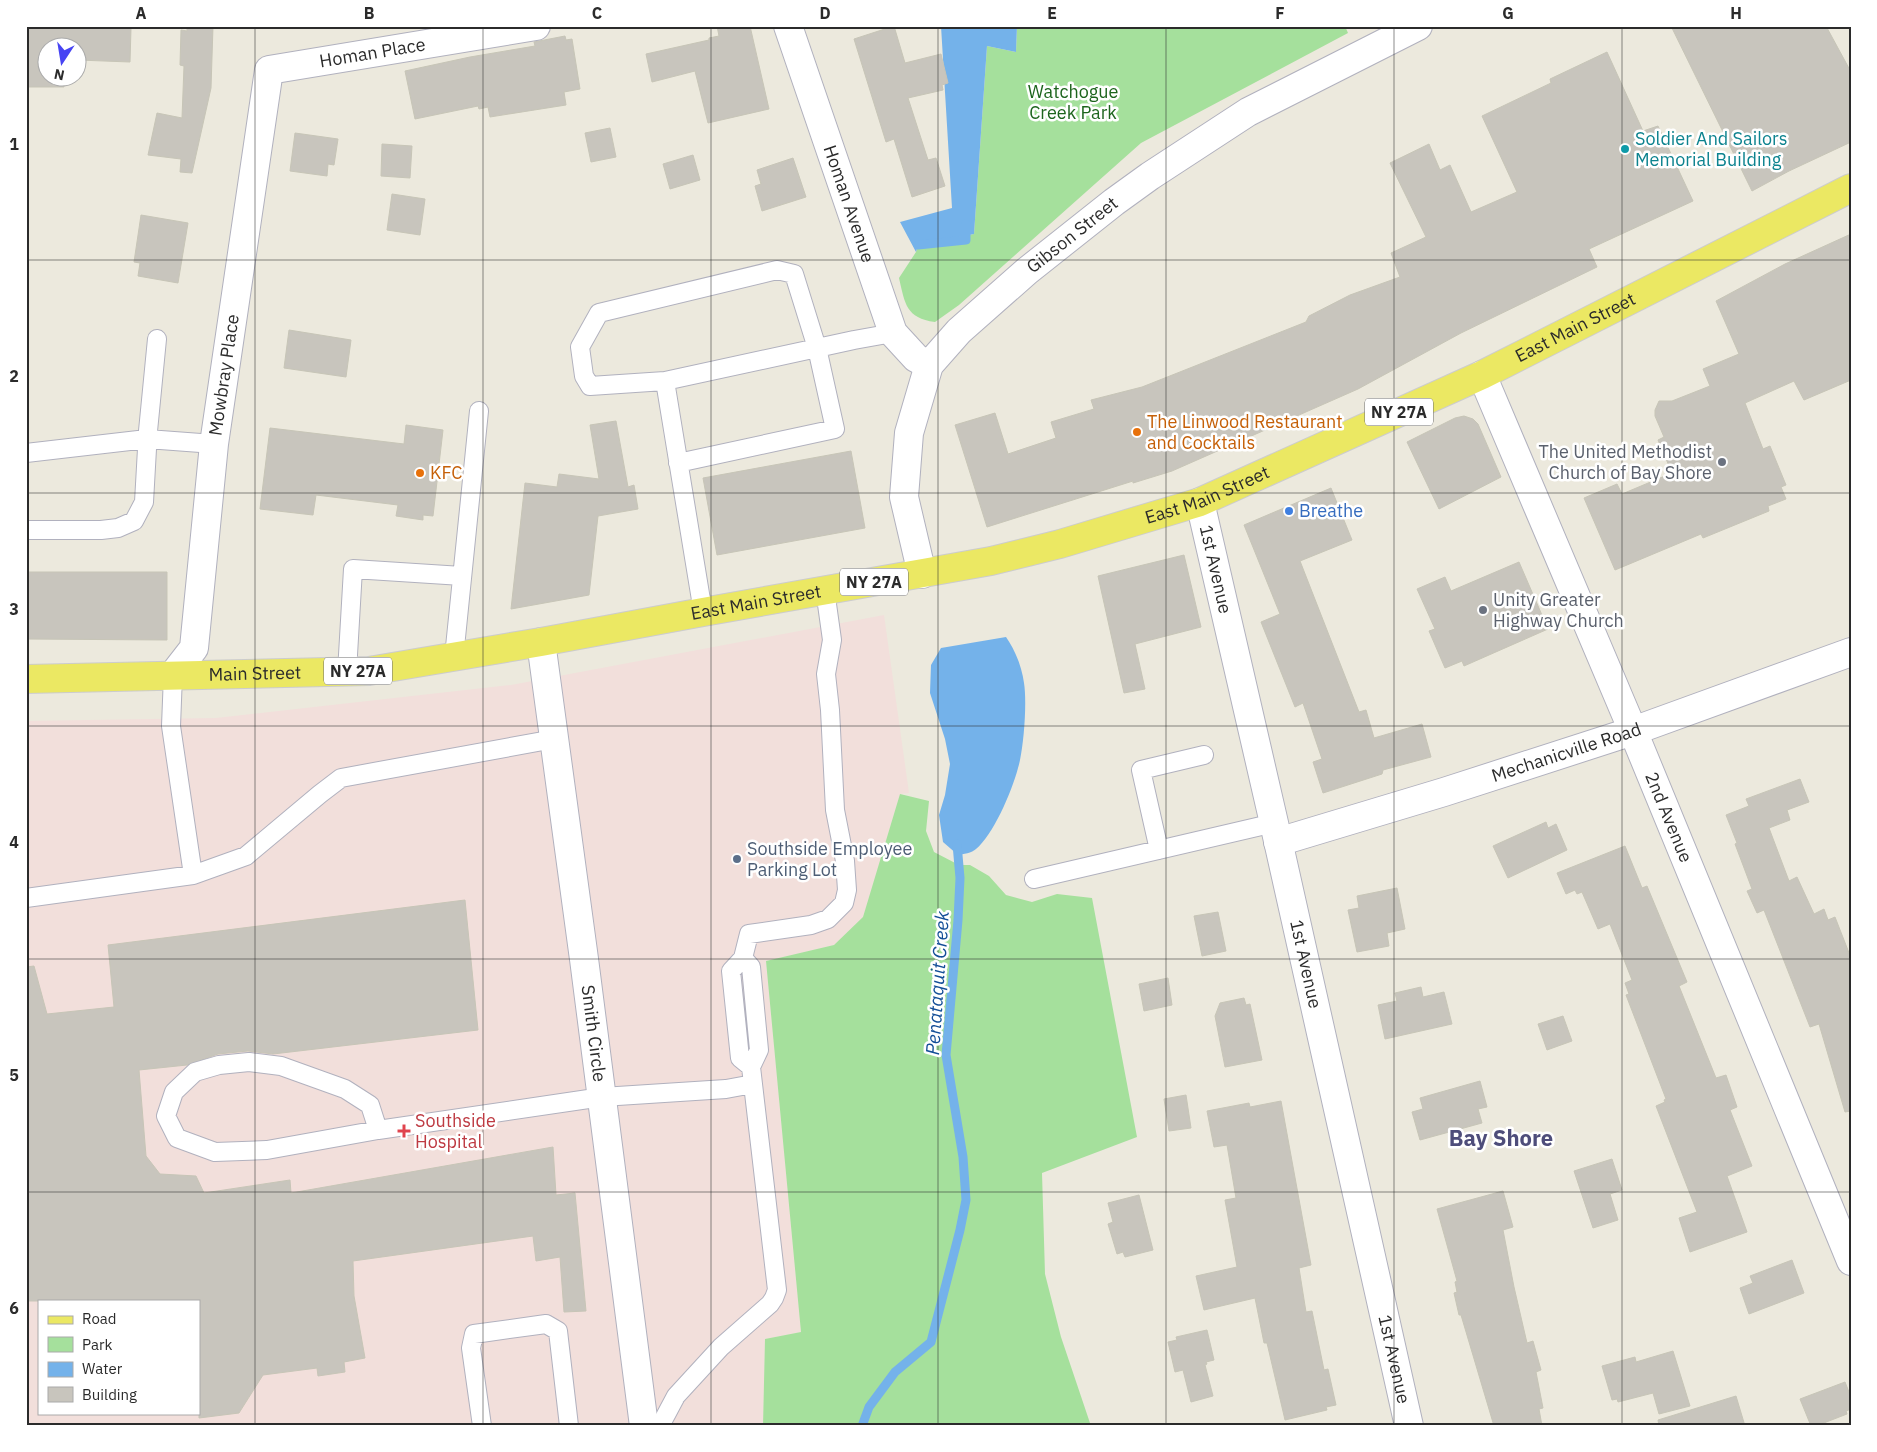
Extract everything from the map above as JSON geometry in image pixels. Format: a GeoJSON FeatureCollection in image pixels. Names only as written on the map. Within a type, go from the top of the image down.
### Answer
{"type":"FeatureCollection","features":[{"type":"Feature","properties":{"kind":"main road","name":"East Main Street"},"geometry":{"type":"LineString","coordinates":[[541,642],[991,561],[1060,544],[1200,502],[1482,375],[1851,188]]}},
{"type":"Feature","properties":{"kind":"main road","name":"Main Street"},"geometry":{"type":"LineString","coordinates":[[26,679],[369,671],[541,642]]}},
{"type":"Feature","properties":{"kind":"street","name":"Homan Place"},"geometry":{"type":"LineString","coordinates":[[269,70],[536,26]]}},
{"type":"Feature","properties":{"kind":"street","name":"Homan Avenue"},"geometry":{"type":"LineString","coordinates":[[788,26],[893,333],[916,358],[929,365]]}},
{"type":"Feature","properties":{"kind":"street","name":"Gibson Street"},"geometry":{"type":"LineString","coordinates":[[922,574],[904,497],[909,433],[929,365],[959,331],[1027,271],[1150,176],[1248,112],[1418,26]]}},
{"type":"Feature","properties":{"kind":"street","name":"Mowbray Place"},"geometry":{"type":"LineString","coordinates":[[172,675],[194,648],[214,444],[269,70]]}},
{"type":"Feature","properties":{"kind":"street","name":"2nd Avenue"},"geometry":{"type":"LineString","coordinates":[[1482,375],[1633,731],[1851,1261]]}},
{"type":"Feature","properties":{"kind":"street","name":"1st Avenue"},"geometry":{"type":"LineString","coordinates":[[1200,502],[1409,1426]]}},
{"type":"Feature","properties":{"kind":"street","name":"Smith Circle"},"geometry":{"type":"LineString","coordinates":[[541,642],[644,1426]]}},
{"type":"Feature","properties":{"kind":"street","name":"Mechanicville Road"},"geometry":{"type":"LineString","coordinates":[[1276,832],[1444,792],[1633,731],[1851,652]]}},
{"type":"Feature","properties":{"kind":"lane"},"geometry":{"type":"LineString","coordinates":[[678,463],[835,429],[817,348],[794,274],[777,270],[599,313],[580,347],[584,376],[590,386],[664,381],[817,348],[893,333]]}},
{"type":"Feature","properties":{"kind":"lane"},"geometry":{"type":"LineString","coordinates":[[26,530],[101,530],[118,528],[134,521],[144,502],[147,439],[157,339]]}},
{"type":"Feature","properties":{"kind":"lane"},"geometry":{"type":"LineString","coordinates":[[664,381],[703,612]]}},
{"type":"Feature","properties":{"kind":"lane"},"geometry":{"type":"LineString","coordinates":[[454,657],[479,411]]}},
{"type":"Feature","properties":{"kind":"lane"},"geometry":{"type":"LineString","coordinates":[[26,453],[147,439],[214,444]]}},
{"type":"Feature","properties":{"kind":"lane"},"geometry":{"type":"LineString","coordinates":[[347,672],[353,569],[462,576]]}},
{"type":"Feature","properties":{"kind":"lane"},"geometry":{"type":"LineString","coordinates":[[660,1426],[676,1396],[722,1347],[770,1304],[777,1290],[752,1076],[740,1058],[731,971],[742,958],[749,934],[810,925],[828,919],[844,902],[847,890],[845,861],[835,810],[830,710],[826,674],[832,640],[825,590]]}},
{"type":"Feature","properties":{"kind":"lane"},"geometry":{"type":"LineString","coordinates":[[172,675],[172,726],[193,875]]}},
{"type":"Feature","properties":{"kind":"lane"},"geometry":{"type":"LineString","coordinates":[[26,898],[193,875],[246,856],[341,778],[554,739]]}},
{"type":"Feature","properties":{"kind":"lane"},"geometry":{"type":"LineString","coordinates":[[1159,850],[1141,770],[1204,755]]}},
{"type":"Feature","properties":{"kind":"lane"},"geometry":{"type":"LineString","coordinates":[[1034,879],[1159,850],[1276,832]]}},
{"type":"Feature","properties":{"kind":"lane"},"geometry":{"type":"LineString","coordinates":[[378,1130],[370,1105],[345,1089],[281,1066],[249,1062],[219,1065],[195,1072],[174,1092],[166,1116],[177,1138],[216,1152],[267,1150],[378,1130],[602,1097],[726,1089],[752,1076]]}},
{"type":"Feature","properties":{"kind":"lane"},"geometry":{"type":"LineString","coordinates":[[482,1426],[471,1348],[474,1334],[546,1324],[558,1331],[569,1426]]}},
{"type":"Feature","properties":{"kind":"shaded area","name":"Southside Hospital"},"geometry":{"type":"Polygon","coordinates":[[[884,615],[909,793],[900,794],[863,917],[834,945],[766,961],[801,1332],[765,1339],[763,1426],[26,1426],[26,721],[216,718],[511,685],[884,615]]]}},
{"type":"Feature","properties":{"kind":"green space","name":"Watchogue Creek Park"},"geometry":{"type":"Polygon","coordinates":[[[1017,26],[1345,26],[1348,33],[1141,143],[959,305],[935,322],[925,320],[912,313],[908,308],[899,278],[916,252],[918,245],[974,234],[987,46],[1016,52],[1017,26]]]}},
{"type":"Feature","properties":{"kind":"green space"},"geometry":{"type":"Polygon","coordinates":[[[900,794],[929,801],[926,831],[934,852],[959,865],[970,865],[989,876],[1006,895],[1032,902],[1057,894],[1092,898],[1137,1137],[1042,1173],[1045,1274],[1061,1337],[1091,1426],[763,1426],[765,1339],[801,1332],[766,961],[834,945],[863,917],[900,794]]]}},
{"type":"Feature","properties":{"kind":"water"},"geometry":{"type":"Polygon","coordinates":[[[941,26],[1017,26],[1016,52],[987,46],[974,234],[918,245],[916,252],[900,222],[952,208],[941,26]]]}},
{"type":"Feature","properties":{"kind":"water"},"geometry":{"type":"Polygon","coordinates":[[[1006,637],[1018,659],[1024,683],[1025,722],[1020,760],[1009,794],[990,832],[974,850],[958,855],[943,842],[939,815],[945,795],[950,764],[945,739],[930,693],[931,665],[941,648],[1006,637]]]}},
{"type":"Feature","properties":{"kind":"building"},"geometry":{"type":"Polygon","coordinates":[[[26,26],[131,28],[130,62],[88,60],[88,38],[38,38],[38,87],[26,87],[26,26]]]}},
{"type":"Feature","properties":{"kind":"building"},"geometry":{"type":"Polygon","coordinates":[[[187,26],[213,26],[211,88],[192,173],[180,172],[181,159],[148,155],[157,113],[182,118],[184,66],[180,65],[181,30],[187,31],[187,26]]]}},
{"type":"Feature","properties":{"kind":"building"},"geometry":{"type":"Polygon","coordinates":[[[717,26],[750,26],[769,109],[708,123],[695,71],[652,82],[646,54],[709,40],[709,38],[719,36],[717,26]]]}},
{"type":"Feature","properties":{"kind":"building"},"geometry":{"type":"Polygon","coordinates":[[[894,26],[905,63],[941,54],[948,83],[942,85],[943,90],[908,98],[928,160],[936,158],[945,186],[912,197],[894,139],[886,142],[854,39],[894,26]]]}},
{"type":"Feature","properties":{"kind":"building"},"geometry":{"type":"Polygon","coordinates":[[[1671,26],[1826,26],[1851,72],[1851,142],[1789,171],[1752,191],[1671,26]]]}},
{"type":"Feature","properties":{"kind":"building"},"geometry":{"type":"Polygon","coordinates":[[[565,36],[566,40],[572,39],[580,89],[564,92],[566,105],[490,117],[488,107],[479,109],[478,106],[415,119],[405,71],[535,46],[534,42],[565,36]]]}},
{"type":"Feature","properties":{"kind":"building"},"geometry":{"type":"Polygon","coordinates":[[[1607,52],[1643,131],[1658,126],[1693,201],[1589,249],[1597,267],[1461,333],[1358,389],[1172,471],[1133,483],[1133,481],[987,527],[955,425],[995,413],[1008,454],[1056,438],[1051,422],[1094,409],[1091,400],[1142,387],[1306,322],[1309,316],[1350,295],[1400,277],[1391,253],[1426,237],[1390,163],[1429,144],[1440,170],[1450,165],[1471,212],[1517,192],[1482,116],[1551,83],[1550,79],[1607,52]]]}},
{"type":"Feature","properties":{"kind":"building"},"geometry":{"type":"Polygon","coordinates":[[[610,128],[616,157],[591,162],[585,133],[610,128]]]}},
{"type":"Feature","properties":{"kind":"building"},"geometry":{"type":"Polygon","coordinates":[[[295,133],[338,139],[334,165],[328,164],[327,176],[290,171],[295,133]]]}},
{"type":"Feature","properties":{"kind":"building"},"geometry":{"type":"Polygon","coordinates":[[[382,144],[412,146],[410,178],[381,176],[382,144]]]}},
{"type":"Feature","properties":{"kind":"building"},"geometry":{"type":"Polygon","coordinates":[[[693,155],[700,180],[670,189],[663,164],[693,155]]]}},
{"type":"Feature","properties":{"kind":"building"},"geometry":{"type":"Polygon","coordinates":[[[793,158],[806,197],[762,211],[755,186],[761,184],[757,170],[793,158]]]}},
{"type":"Feature","properties":{"kind":"building"},"geometry":{"type":"Polygon","coordinates":[[[392,194],[425,199],[420,235],[387,230],[392,194]]]}},
{"type":"Feature","properties":{"kind":"building"},"geometry":{"type":"Polygon","coordinates":[[[141,215],[188,223],[178,283],[138,276],[140,263],[134,262],[141,215]]]}},
{"type":"Feature","properties":{"kind":"building"},"geometry":{"type":"Polygon","coordinates":[[[1851,234],[1851,380],[1804,400],[1794,381],[1745,403],[1763,449],[1770,446],[1786,485],[1781,487],[1786,499],[1768,506],[1769,511],[1703,538],[1701,534],[1615,570],[1584,498],[1617,484],[1622,494],[1672,473],[1658,440],[1664,437],[1655,416],[1655,410],[1659,401],[1672,401],[1710,386],[1703,369],[1739,354],[1716,301],[1785,264],[1851,234]]]}},
{"type":"Feature","properties":{"kind":"building"},"geometry":{"type":"Polygon","coordinates":[[[289,330],[351,340],[346,377],[284,368],[289,330]]]}},
{"type":"Feature","properties":{"kind":"building"},"geometry":{"type":"Polygon","coordinates":[[[1464,416],[1473,419],[1478,424],[1501,477],[1439,509],[1407,442],[1455,418],[1464,416]]]}},
{"type":"Feature","properties":{"kind":"building"},"geometry":{"type":"Polygon","coordinates":[[[616,421],[628,487],[634,485],[638,509],[598,516],[589,595],[511,609],[525,483],[557,487],[559,474],[599,479],[590,425],[616,421]]]}},
{"type":"Feature","properties":{"kind":"building"},"geometry":{"type":"Polygon","coordinates":[[[406,425],[443,430],[433,516],[423,515],[423,520],[396,516],[398,505],[316,495],[313,515],[260,509],[270,428],[404,444],[406,425]]]}},
{"type":"Feature","properties":{"kind":"building"},"geometry":{"type":"Polygon","coordinates":[[[851,451],[865,528],[717,555],[703,478],[851,451]]]}},
{"type":"Feature","properties":{"kind":"building"},"geometry":{"type":"Polygon","coordinates":[[[1331,488],[1352,540],[1300,561],[1359,712],[1366,710],[1374,738],[1422,724],[1431,757],[1383,770],[1382,774],[1323,793],[1313,762],[1322,759],[1303,703],[1295,707],[1261,622],[1280,614],[1244,525],[1331,488]]]}},
{"type":"Feature","properties":{"kind":"building"},"geometry":{"type":"Polygon","coordinates":[[[1184,555],[1201,627],[1135,644],[1145,689],[1124,693],[1098,576],[1184,555]]]}},
{"type":"Feature","properties":{"kind":"building","name":"Unity Greater Highway Church"},"geometry":{"type":"Polygon","coordinates":[[[1519,562],[1548,629],[1464,666],[1462,661],[1445,668],[1429,631],[1435,629],[1417,589],[1445,577],[1451,591],[1519,562]]]}},
{"type":"Feature","properties":{"kind":"building"},"geometry":{"type":"Polygon","coordinates":[[[26,572],[167,572],[167,640],[26,639],[26,572]]]}},
{"type":"Feature","properties":{"kind":"building"},"geometry":{"type":"Polygon","coordinates":[[[1800,779],[1809,802],[1787,810],[1790,820],[1769,828],[1789,881],[1797,877],[1814,914],[1824,909],[1828,920],[1835,917],[1851,958],[1851,1111],[1845,1112],[1819,1024],[1810,1027],[1764,910],[1757,913],[1747,891],[1752,889],[1726,815],[1749,806],[1746,799],[1800,779]]]}},
{"type":"Feature","properties":{"kind":"building"},"geometry":{"type":"Polygon","coordinates":[[[1546,822],[1548,828],[1556,824],[1567,850],[1508,878],[1493,846],[1546,822]]]}},
{"type":"Feature","properties":{"kind":"building"},"geometry":{"type":"Polygon","coordinates":[[[1625,846],[1642,888],[1647,886],[1687,982],[1679,986],[1716,1078],[1726,1075],[1737,1107],[1730,1110],[1752,1166],[1727,1176],[1747,1232],[1690,1252],[1679,1218],[1697,1212],[1656,1106],[1665,1102],[1664,1100],[1666,1099],[1626,995],[1629,994],[1625,983],[1632,980],[1610,924],[1598,929],[1582,892],[1577,894],[1575,890],[1566,894],[1557,873],[1625,846]]]}},
{"type":"Feature","properties":{"kind":"building"},"geometry":{"type":"Polygon","coordinates":[[[1397,888],[1405,929],[1387,933],[1389,946],[1357,952],[1348,910],[1359,908],[1357,896],[1397,888]]]}},
{"type":"Feature","properties":{"kind":"building","name":"Southside Hospital"},"geometry":{"type":"Polygon","coordinates":[[[465,900],[478,1030],[273,1054],[248,1051],[218,1054],[187,1065],[139,1070],[146,1156],[160,1174],[196,1176],[204,1193],[290,1180],[291,1193],[553,1147],[556,1195],[575,1193],[586,1311],[564,1312],[560,1257],[536,1261],[533,1236],[353,1261],[354,1296],[365,1358],[344,1362],[345,1372],[318,1376],[317,1368],[263,1375],[239,1413],[199,1418],[200,1300],[26,1301],[26,967],[34,966],[47,1014],[114,1007],[108,945],[465,900]]]}},
{"type":"Feature","properties":{"kind":"building"},"geometry":{"type":"Polygon","coordinates":[[[1218,912],[1226,951],[1202,956],[1194,916],[1218,912]]]}},
{"type":"Feature","properties":{"kind":"building"},"geometry":{"type":"Polygon","coordinates":[[[1168,978],[1172,1005],[1144,1011],[1139,984],[1168,978]]]}},
{"type":"Feature","properties":{"kind":"building"},"geometry":{"type":"Polygon","coordinates":[[[1421,987],[1423,997],[1444,992],[1452,1024],[1385,1039],[1378,1005],[1397,1001],[1395,993],[1421,987]]]}},
{"type":"Feature","properties":{"kind":"building"},"geometry":{"type":"Polygon","coordinates":[[[1244,998],[1246,1005],[1250,1004],[1262,1060],[1225,1067],[1215,1016],[1220,1003],[1244,998]]]}},
{"type":"Feature","properties":{"kind":"building"},"geometry":{"type":"Polygon","coordinates":[[[1563,1016],[1572,1041],[1547,1050],[1538,1024],[1563,1016]]]}},
{"type":"Feature","properties":{"kind":"building"},"geometry":{"type":"Polygon","coordinates":[[[1480,1081],[1487,1107],[1478,1109],[1482,1123],[1420,1140],[1412,1112],[1423,1109],[1420,1098],[1480,1081]]]}},
{"type":"Feature","properties":{"kind":"building"},"geometry":{"type":"Polygon","coordinates":[[[1186,1095],[1191,1128],[1169,1131],[1164,1099],[1186,1095]]]}},
{"type":"Feature","properties":{"kind":"building"},"geometry":{"type":"Polygon","coordinates":[[[1281,1101],[1311,1265],[1299,1268],[1306,1312],[1312,1311],[1324,1370],[1328,1369],[1336,1405],[1326,1407],[1327,1410],[1285,1420],[1267,1343],[1264,1343],[1255,1298],[1204,1310],[1196,1276],[1237,1267],[1225,1200],[1236,1198],[1227,1145],[1214,1147],[1207,1111],[1249,1103],[1250,1107],[1281,1101]]]}},
{"type":"Feature","properties":{"kind":"building"},"geometry":{"type":"Polygon","coordinates":[[[1612,1159],[1622,1190],[1610,1194],[1618,1220],[1593,1228],[1574,1171],[1612,1159]]]}},
{"type":"Feature","properties":{"kind":"building"},"geometry":{"type":"Polygon","coordinates":[[[1503,1191],[1513,1227],[1503,1230],[1514,1287],[1527,1343],[1533,1341],[1541,1370],[1536,1372],[1543,1408],[1539,1409],[1542,1426],[1494,1426],[1461,1315],[1459,1315],[1454,1293],[1457,1292],[1455,1282],[1457,1281],[1437,1209],[1503,1191]]]}},
{"type":"Feature","properties":{"kind":"building"},"geometry":{"type":"Polygon","coordinates":[[[1139,1195],[1153,1250],[1125,1257],[1123,1252],[1117,1254],[1108,1224],[1113,1222],[1108,1203],[1139,1195]]]}},
{"type":"Feature","properties":{"kind":"building"},"geometry":{"type":"Polygon","coordinates":[[[1792,1260],[1804,1293],[1749,1314],[1740,1288],[1753,1283],[1750,1276],[1792,1260]]]}},
{"type":"Feature","properties":{"kind":"building"},"geometry":{"type":"Polygon","coordinates":[[[1207,1330],[1214,1360],[1206,1362],[1207,1364],[1205,1365],[1213,1396],[1191,1402],[1183,1370],[1175,1372],[1168,1342],[1177,1340],[1176,1337],[1207,1330]]]}},
{"type":"Feature","properties":{"kind":"building"},"geometry":{"type":"Polygon","coordinates":[[[1673,1351],[1690,1406],[1659,1414],[1653,1393],[1618,1402],[1617,1399],[1612,1400],[1602,1366],[1635,1357],[1636,1362],[1673,1351]]]}},
{"type":"Feature","properties":{"kind":"building"},"geometry":{"type":"Polygon","coordinates":[[[1845,1382],[1851,1397],[1851,1409],[1846,1411],[1847,1414],[1816,1426],[1811,1426],[1800,1399],[1845,1382]]]}},
{"type":"Feature","properties":{"kind":"building"},"geometry":{"type":"Polygon","coordinates":[[[1736,1396],[1745,1426],[1659,1426],[1658,1420],[1736,1396]]]}},
{"type":"Feature","properties":{"kind":"waterway"},"geometry":{"type":"LineString","coordinates":[[918,245],[966,240],[966,224]]}},
{"type":"Feature","properties":{"kind":"waterway","name":"Penataquit Creek"},"geometry":{"type":"LineString","coordinates":[[862,1426],[869,1407],[895,1372],[931,1342],[966,1200],[963,1157],[946,1055],[958,920],[960,878],[957,844]]}},
{"type":"Feature","properties":{"kind":"place","name":"Soldier And Sailors Memorial Building"},"geometry":{"type":"Point","coordinates":[1625,149]}},
{"type":"Feature","properties":{"kind":"place","name":"The Linwood Restaurant and Cocktails"},"geometry":{"type":"Point","coordinates":[1137,432]}},
{"type":"Feature","properties":{"kind":"place","name":"The United Methodist Church of Bay Shore"},"geometry":{"type":"Point","coordinates":[1722,462]}},
{"type":"Feature","properties":{"kind":"place","name":"KFC"},"geometry":{"type":"Point","coordinates":[420,473]}},
{"type":"Feature","properties":{"kind":"place","name":"Breathe"},"geometry":{"type":"Point","coordinates":[1289,511]}},
{"type":"Feature","properties":{"kind":"place","name":"Unity Greater Highway Church"},"geometry":{"type":"Point","coordinates":[1483,610]}},
{"type":"Feature","properties":{"kind":"place","name":"Southside Employee Parking Lot"},"geometry":{"type":"Point","coordinates":[737,859]}},
{"type":"Feature","properties":{"kind":"place","name":"Southside Hospital"},"geometry":{"type":"Point","coordinates":[404,1131]}},
{"type":"Feature","properties":{"kind":"district","name":"Bay Shore"},"geometry":{"type":"Point","coordinates":[1501,1138]}}]}
